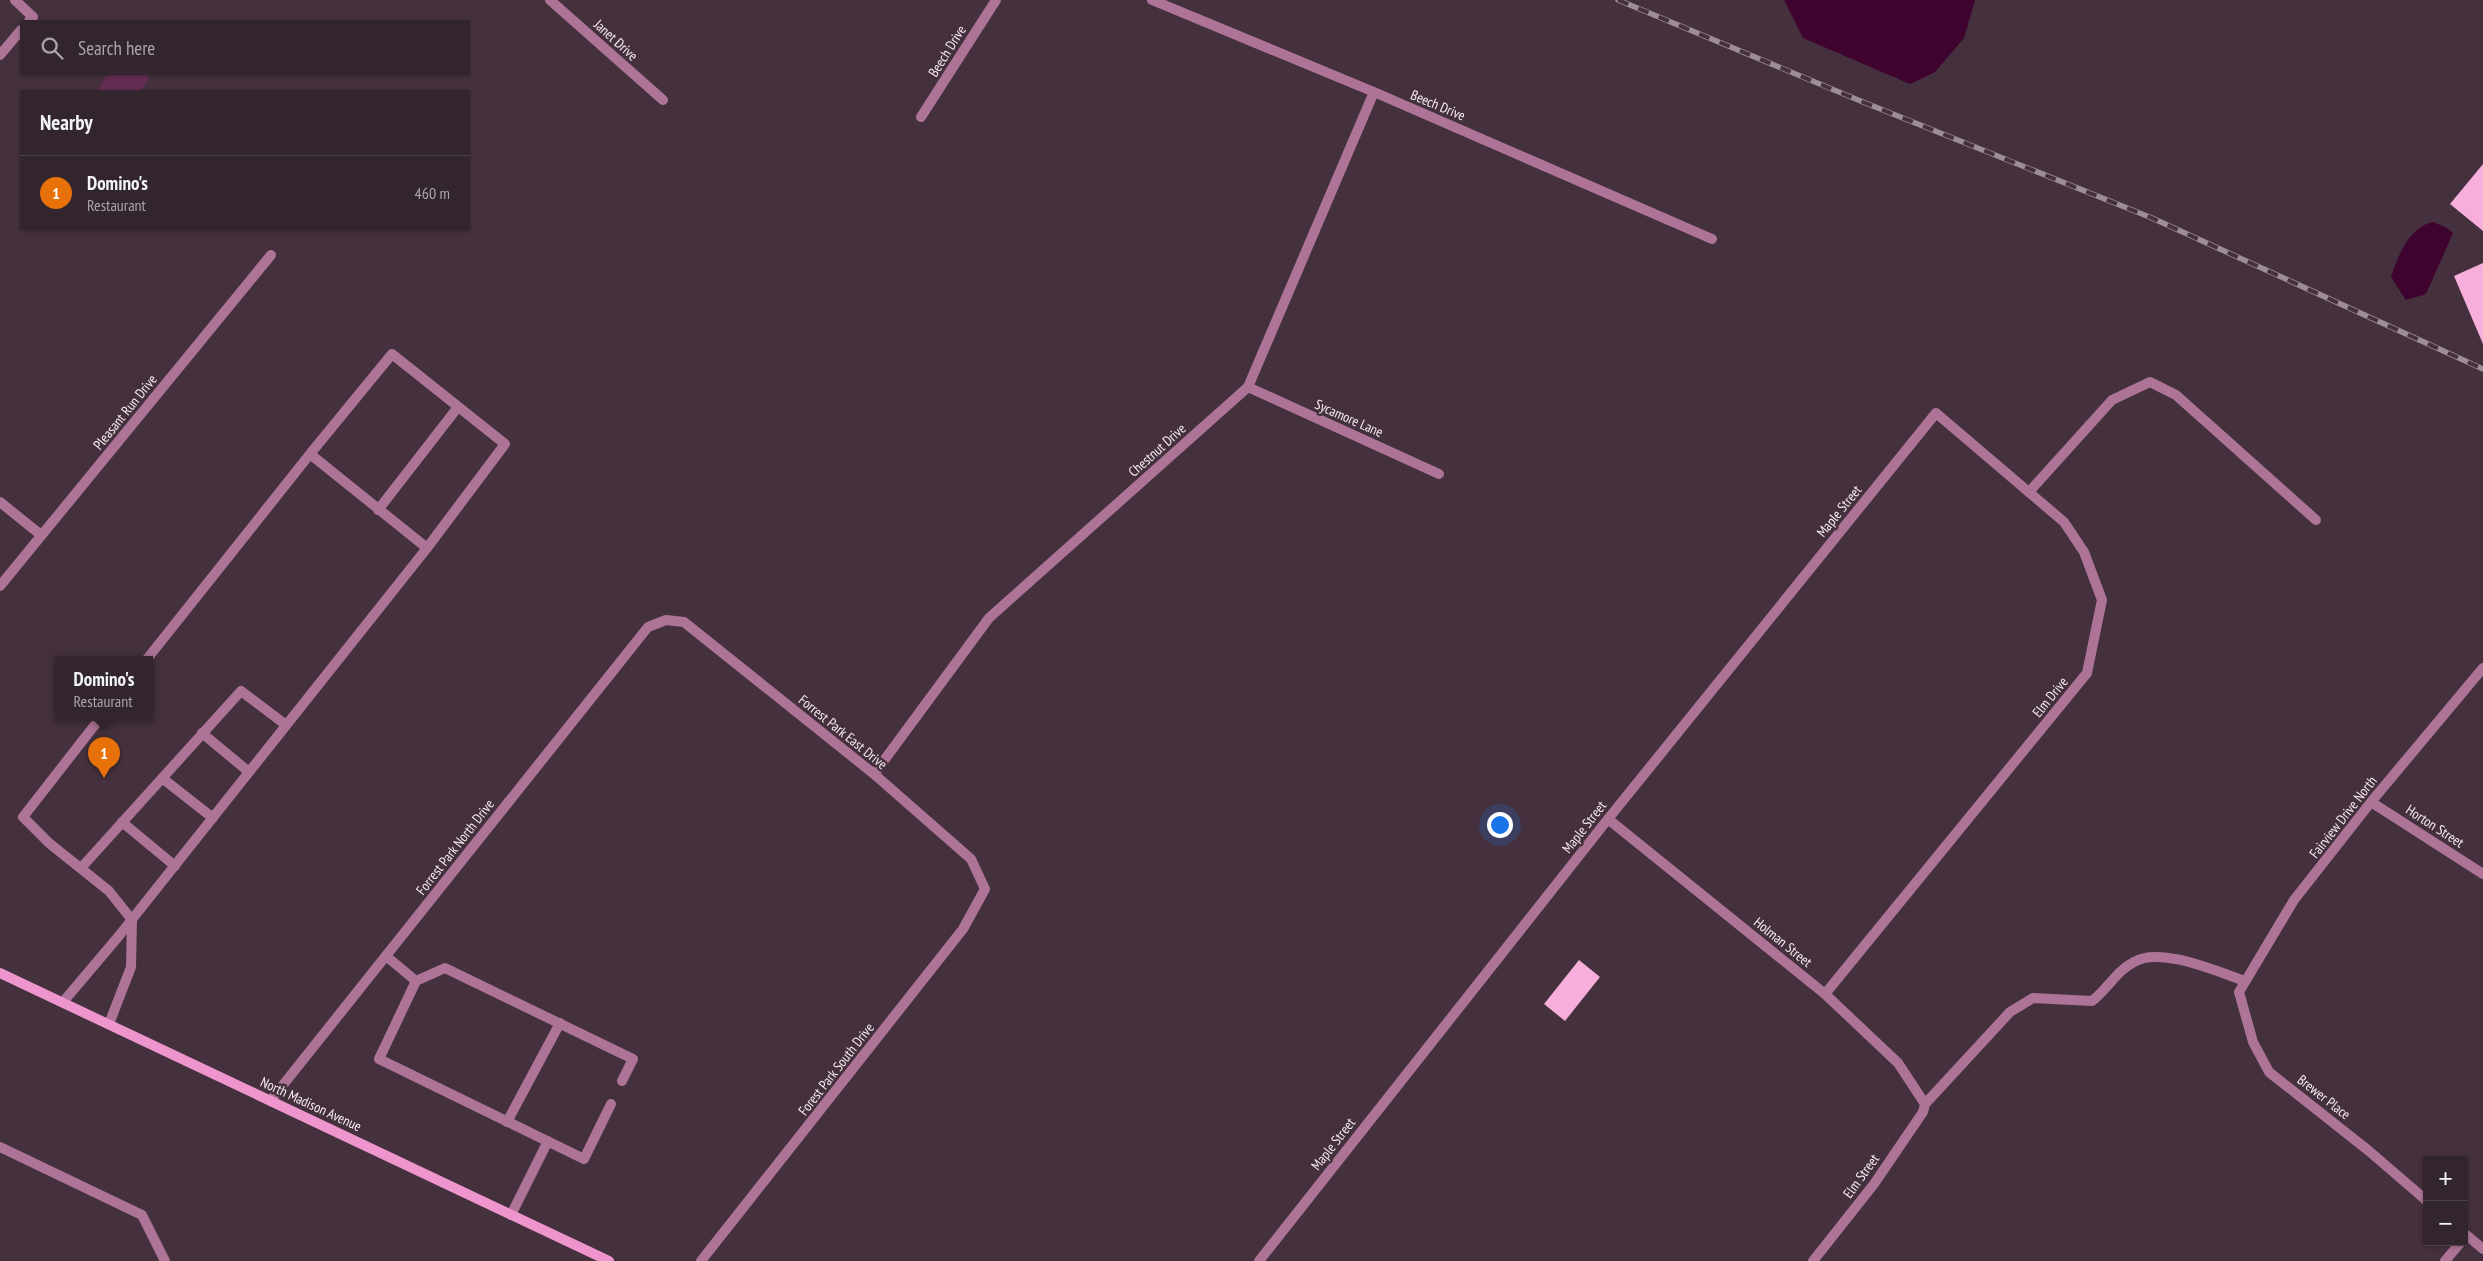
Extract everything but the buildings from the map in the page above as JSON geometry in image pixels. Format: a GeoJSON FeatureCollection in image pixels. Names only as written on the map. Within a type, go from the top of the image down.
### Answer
{"type":"FeatureCollection","features":[{"type":"Feature","properties":{"kind":"main road","name":"North Madison Avenue"},"geometry":{"type":"LineString","coordinates":[[0,973],[609,1261]]}},
{"type":"Feature","properties":{"kind":"street"},"geometry":{"type":"LineString","coordinates":[[15,0],[33,16],[29,20]]}},
{"type":"Feature","properties":{"kind":"street","name":"Janet Drive"},"geometry":{"type":"LineString","coordinates":[[550,0],[663,100]]}},
{"type":"Feature","properties":{"kind":"street","name":"Beech Drive"},"geometry":{"type":"LineString","coordinates":[[922,117],[996,0]]}},
{"type":"Feature","properties":{"kind":"street","name":"Beech Drive"},"geometry":{"type":"LineString","coordinates":[[1152,0],[1374,92],[1712,239]]}},
{"type":"Feature","properties":{"kind":"street"},"geometry":{"type":"LineString","coordinates":[[0,54],[20,31]]}},
{"type":"Feature","properties":{"kind":"street","name":"Chestnut Drive"},"geometry":{"type":"LineString","coordinates":[[874,774],[989,618],[1248,387],[1374,92]]}},
{"type":"Feature","properties":{"kind":"street","name":"Pleasant Run Drive"},"geometry":{"type":"LineString","coordinates":[[0,586],[271,255]]}},
{"type":"Feature","properties":{"kind":"street"},"geometry":{"type":"LineString","coordinates":[[63,1002],[175,866],[426,548],[505,444],[392,354],[149,656]]}},
{"type":"Feature","properties":{"kind":"street"},"geometry":{"type":"LineString","coordinates":[[2029,492],[2112,400],[2150,382],[2176,395],[2316,520]]}},
{"type":"Feature","properties":{"kind":"street","name":"Sycamore Lane"},"geometry":{"type":"LineString","coordinates":[[1248,387],[1439,474]]}},
{"type":"Feature","properties":{"kind":"street"},"geometry":{"type":"LineString","coordinates":[[378,510],[458,407]]}},
{"type":"Feature","properties":{"kind":"street","name":"Elm Drive"},"geometry":{"type":"LineString","coordinates":[[1825,994],[2087,673],[2102,600],[2084,552],[2064,522],[1936,413]]}},
{"type":"Feature","properties":{"kind":"street","name":"Maple Street"},"geometry":{"type":"LineString","coordinates":[[1258,1261],[1608,819],[1936,413]]}},
{"type":"Feature","properties":{"kind":"street"},"geometry":{"type":"LineString","coordinates":[[310,454],[426,548]]}},
{"type":"Feature","properties":{"kind":"street"},"geometry":{"type":"LineString","coordinates":[[0,502],[40,535]]}},
{"type":"Feature","properties":{"kind":"street","name":"Forrest Park East Drive"},"geometry":{"type":"LineString","coordinates":[[666,620],[684,622],[874,774],[971,859],[985,889]]}},
{"type":"Feature","properties":{"kind":"street","name":"Forrest Park North Drive"},"geometry":{"type":"LineString","coordinates":[[271,1100],[648,627],[666,620]]}},
{"type":"Feature","properties":{"kind":"street","name":"Fairview Drive North"},"geometry":{"type":"LineString","coordinates":[[2239,992],[2294,900],[2371,802],[2483,668]]}},
{"type":"Feature","properties":{"kind":"street"},"geometry":{"type":"LineString","coordinates":[[81,868],[241,691],[286,725]]}},
{"type":"Feature","properties":{"kind":"street"},"geometry":{"type":"LineString","coordinates":[[98,721],[23,817],[49,843],[109,891],[132,920],[131,967],[109,1024]]}},
{"type":"Feature","properties":{"kind":"street"},"geometry":{"type":"LineString","coordinates":[[202,734],[249,772]]}},
{"type":"Feature","properties":{"kind":"street"},"geometry":{"type":"LineString","coordinates":[[162,778],[213,818]]}},
{"type":"Feature","properties":{"kind":"street","name":"Horton Street"},"geometry":{"type":"LineString","coordinates":[[2371,802],[2483,874]]}},
{"type":"Feature","properties":{"kind":"street","name":"Holman Street"},"geometry":{"type":"LineString","coordinates":[[1608,819],[1825,994],[1898,1063],[1925,1104]]}},
{"type":"Feature","properties":{"kind":"street"},"geometry":{"type":"LineString","coordinates":[[122,822],[175,866]]}},
{"type":"Feature","properties":{"kind":"street","name":"Forest Park South Drive"},"geometry":{"type":"LineString","coordinates":[[701,1261],[963,929],[985,889]]}},
{"type":"Feature","properties":{"kind":"street"},"geometry":{"type":"LineString","coordinates":[[386,956],[416,981]]}},
{"type":"Feature","properties":{"kind":"street","name":"Elm Street"},"geometry":{"type":"LineString","coordinates":[[1813,1261],[1874,1184],[1922,1112],[1925,1104],[2010,1012],[2033,998],[2092,1001],[2116,975],[2136,960],[2163,957],[2192,963],[2245,981]]}},
{"type":"Feature","properties":{"kind":"street"},"geometry":{"type":"LineString","coordinates":[[611,1104],[584,1159],[379,1059],[416,981],[445,968],[633,1059],[622,1080]]}},
{"type":"Feature","properties":{"kind":"street","name":"Brewer Place"},"geometry":{"type":"LineString","coordinates":[[2239,992],[2253,1042],[2269,1072],[2370,1151],[2423,1197]]}},
{"type":"Feature","properties":{"kind":"street"},"geometry":{"type":"LineString","coordinates":[[507,1122],[560,1023]]}},
{"type":"Feature","properties":{"kind":"street"},"geometry":{"type":"LineString","coordinates":[[511,1215],[548,1141]]}},
{"type":"Feature","properties":{"kind":"street"},"geometry":{"type":"LineString","coordinates":[[0,1147],[142,1215],[165,1261]]}},
{"type":"Feature","properties":{"kind":"street"},"geometry":{"type":"LineString","coordinates":[[2468,1240],[2483,1249]]}},
{"type":"Feature","properties":{"kind":"street"},"geometry":{"type":"LineString","coordinates":[[2445,1261],[2457,1246]]}},
{"type":"Feature","properties":{"kind":"shaded area"},"geometry":{"type":"Polygon","coordinates":[[[1784,0],[1975,0],[1964,38],[1935,72],[1910,84],[1803,38],[1784,0]]]}},
{"type":"Feature","properties":{"kind":"shaded area"},"geometry":{"type":"Polygon","coordinates":[[[106,75],[147,75],[149,80],[141,90],[98,90],[106,75]]]}},
{"type":"Feature","properties":{"kind":"shaded area"},"geometry":{"type":"Polygon","coordinates":[[[2433,222],[2453,233],[2426,294],[2406,300],[2391,277],[2401,252],[2411,236],[2417,230],[2433,222]]]}},
{"type":"Feature","properties":{"kind":"railway"},"geometry":{"type":"LineString","coordinates":[[1618,0],[1863,102],[2152,218],[2483,369]]}},
{"type":"Feature","properties":{"kind":"place","name":"Domino's"},"geometry":{"type":"Point","coordinates":[104,778]}}]}
